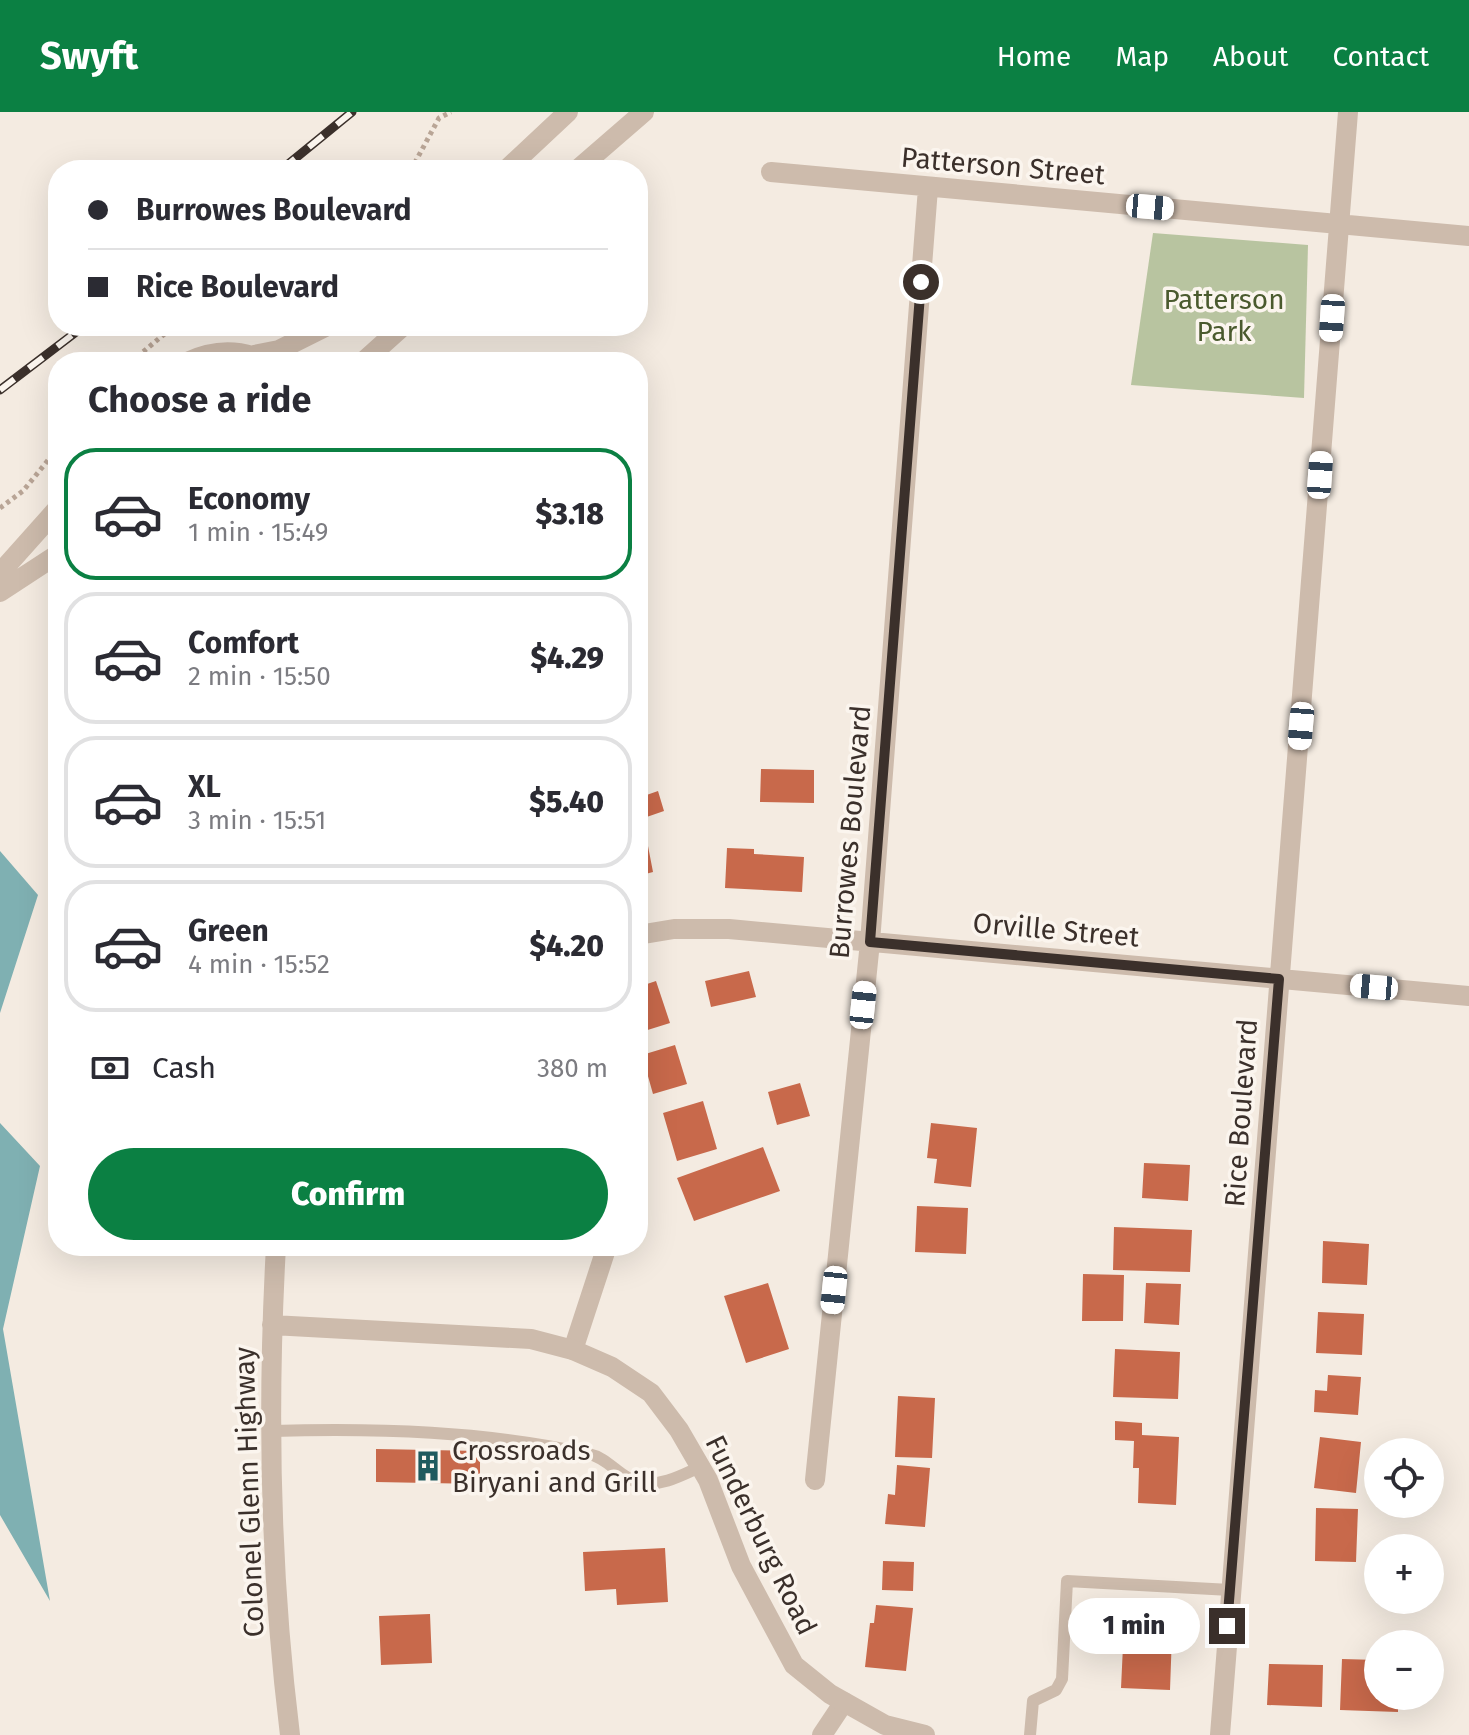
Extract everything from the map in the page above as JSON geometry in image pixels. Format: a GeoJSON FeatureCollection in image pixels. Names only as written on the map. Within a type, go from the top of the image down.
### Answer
{"type":"FeatureCollection","features":[{"type":"Feature","properties":{"kind":"street"},"geometry":{"type":"LineString","coordinates":[[517,160],[568,112]]}},
{"type":"Feature","properties":{"kind":"street"},"geometry":{"type":"LineString","coordinates":[[589,160],[644,112]]}},
{"type":"Feature","properties":{"kind":"street","name":"Rice Boulevard"},"geometry":{"type":"LineString","coordinates":[[1220,1735],[1348,112]]}},
{"type":"Feature","properties":{"kind":"street","name":"Patterson Street"},"geometry":{"type":"LineString","coordinates":[[771,172],[1469,236]]}},
{"type":"Feature","properties":{"kind":"street","name":"Burrowes Boulevard"},"geometry":{"type":"LineString","coordinates":[[815,1480],[870,942],[928,188]]}},
{"type":"Feature","properties":{"kind":"street"},"geometry":{"type":"LineString","coordinates":[[275,352],[307,336]]}},
{"type":"Feature","properties":{"kind":"street"},"geometry":{"type":"LineString","coordinates":[[374,352],[392,336]]}},
{"type":"Feature","properties":{"kind":"street"},"geometry":{"type":"LineString","coordinates":[[0,573],[48,519]]}},
{"type":"Feature","properties":{"kind":"street"},"geometry":{"type":"LineString","coordinates":[[0,592],[48,561]]}},
{"type":"Feature","properties":{"kind":"street","name":"Orville Street"},"geometry":{"type":"LineString","coordinates":[[648,933],[674,929],[729,929],[1469,996]]}},
{"type":"Feature","properties":{"kind":"street","name":"Colonel Glenn Highway"},"geometry":{"type":"LineString","coordinates":[[275,1256],[272,1325],[274,1551],[290,1735]]}},
{"type":"Feature","properties":{"kind":"street"},"geometry":{"type":"LineString","coordinates":[[573,1350],[604,1256]]}},
{"type":"Feature","properties":{"kind":"street","name":"Funderburg Road"},"geometry":{"type":"LineString","coordinates":[[272,1325],[531,1339],[573,1350],[612,1367],[651,1393],[679,1430],[708,1480],[741,1566],[794,1665],[830,1694],[885,1725],[925,1735]]}},
{"type":"Feature","properties":{"kind":"street"},"geometry":{"type":"LineString","coordinates":[[822,1735],[844,1702]]}},
{"type":"Feature","properties":{"kind":"lane"},"geometry":{"type":"LineString","coordinates":[[272,1431],[396,1430],[500,1439],[594,1455],[623,1476],[640,1483],[659,1484],[700,1467]]}},
{"type":"Feature","properties":{"kind":"lane"},"geometry":{"type":"LineString","coordinates":[[1030,1735],[1033,1701],[1056,1690],[1062,1679],[1067,1581],[1230,1590]]}},
{"type":"Feature","properties":{"kind":"path"},"geometry":{"type":"LineString","coordinates":[[416,160],[439,118],[451,112]]}},
{"type":"Feature","properties":{"kind":"path"},"geometry":{"type":"LineString","coordinates":[[143,352],[162,336]]}},
{"type":"Feature","properties":{"kind":"path"},"geometry":{"type":"LineString","coordinates":[[0,508],[23,491],[48,460]]}},
{"type":"Feature","properties":{"kind":"green space","name":"Patterson Park"},"geometry":{"type":"Polygon","coordinates":[[[1153,233],[1308,245],[1304,398],[1131,385],[1153,233]]]}},
{"type":"Feature","properties":{"kind":"water"},"geometry":{"type":"Polygon","coordinates":[[[0,851],[38,895],[0,1013],[0,851]]]}},
{"type":"Feature","properties":{"kind":"water"},"geometry":{"type":"Polygon","coordinates":[[[0,1123],[40,1166],[3,1329],[50,1601],[0,1515],[0,1123]]]}},
{"type":"Feature","properties":{"kind":"building"},"geometry":{"type":"Polygon","coordinates":[[[761,769],[814,770],[814,803],[760,802],[761,769]]]}},
{"type":"Feature","properties":{"kind":"building"},"geometry":{"type":"Polygon","coordinates":[[[658,791],[664,811],[648,817],[648,794],[658,791]]]}},
{"type":"Feature","properties":{"kind":"building"},"geometry":{"type":"Polygon","coordinates":[[[648,846],[653,872],[648,873],[648,846]]]}},
{"type":"Feature","properties":{"kind":"building"},"geometry":{"type":"Polygon","coordinates":[[[727,848],[754,849],[754,854],[804,857],[802,892],[725,888],[727,848]]]}},
{"type":"Feature","properties":{"kind":"building"},"geometry":{"type":"Polygon","coordinates":[[[749,971],[756,997],[711,1007],[705,981],[749,971]]]}},
{"type":"Feature","properties":{"kind":"building"},"geometry":{"type":"Polygon","coordinates":[[[656,981],[670,1023],[648,1030],[648,984],[656,981]]]}},
{"type":"Feature","properties":{"kind":"building"},"geometry":{"type":"Polygon","coordinates":[[[675,1045],[687,1084],[653,1094],[648,1076],[648,1053],[675,1045]]]}},
{"type":"Feature","properties":{"kind":"building"},"geometry":{"type":"Polygon","coordinates":[[[800,1083],[810,1116],[777,1125],[768,1092],[800,1083]]]}},
{"type":"Feature","properties":{"kind":"building"},"geometry":{"type":"Polygon","coordinates":[[[703,1101],[717,1149],[677,1161],[663,1113],[703,1101]]]}},
{"type":"Feature","properties":{"kind":"building"},"geometry":{"type":"Polygon","coordinates":[[[931,1123],[977,1128],[971,1187],[934,1183],[937,1159],[927,1158],[931,1123]]]}},
{"type":"Feature","properties":{"kind":"building"},"geometry":{"type":"Polygon","coordinates":[[[763,1147],[780,1191],[694,1221],[677,1178],[763,1147]]]}},
{"type":"Feature","properties":{"kind":"building"},"geometry":{"type":"Polygon","coordinates":[[[1144,1163],[1190,1165],[1188,1201],[1142,1198],[1144,1163]]]}},
{"type":"Feature","properties":{"kind":"building"},"geometry":{"type":"Polygon","coordinates":[[[917,1206],[968,1208],[966,1254],[915,1252],[917,1206]]]}},
{"type":"Feature","properties":{"kind":"building"},"geometry":{"type":"Polygon","coordinates":[[[1114,1227],[1192,1230],[1190,1272],[1113,1270],[1114,1227]]]}},
{"type":"Feature","properties":{"kind":"building"},"geometry":{"type":"Polygon","coordinates":[[[1323,1241],[1369,1244],[1367,1285],[1322,1283],[1323,1241]]]}},
{"type":"Feature","properties":{"kind":"building"},"geometry":{"type":"Polygon","coordinates":[[[1083,1274],[1124,1275],[1123,1321],[1082,1321],[1083,1274]]]}},
{"type":"Feature","properties":{"kind":"building"},"geometry":{"type":"Polygon","coordinates":[[[768,1283],[789,1349],[746,1363],[724,1296],[768,1283]]]}},
{"type":"Feature","properties":{"kind":"building"},"geometry":{"type":"Polygon","coordinates":[[[1146,1283],[1181,1284],[1179,1325],[1144,1323],[1146,1283]]]}},
{"type":"Feature","properties":{"kind":"building"},"geometry":{"type":"Polygon","coordinates":[[[1318,1312],[1364,1314],[1362,1355],[1316,1353],[1318,1312]]]}},
{"type":"Feature","properties":{"kind":"building"},"geometry":{"type":"Polygon","coordinates":[[[1115,1349],[1180,1352],[1178,1399],[1113,1397],[1115,1349]]]}},
{"type":"Feature","properties":{"kind":"building"},"geometry":{"type":"Polygon","coordinates":[[[1328,1375],[1361,1377],[1358,1415],[1314,1412],[1315,1390],[1327,1391],[1328,1375]]]}},
{"type":"Feature","properties":{"kind":"building"},"geometry":{"type":"Polygon","coordinates":[[[898,1396],[935,1398],[932,1458],[895,1457],[898,1396]]]}},
{"type":"Feature","properties":{"kind":"building"},"geometry":{"type":"Polygon","coordinates":[[[1115,1421],[1142,1423],[1142,1435],[1179,1437],[1176,1505],[1138,1503],[1139,1468],[1133,1468],[1134,1441],[1115,1440],[1115,1421]]]}},
{"type":"Feature","properties":{"kind":"building"},"geometry":{"type":"Polygon","coordinates":[[[1320,1437],[1361,1442],[1356,1493],[1314,1488],[1320,1437]]]}},
{"type":"Feature","properties":{"kind":"building","name":"Crossroads Biryani and Grill"},"geometry":{"type":"Polygon","coordinates":[[[376,1449],[480,1451],[480,1484],[376,1482],[376,1449]]]}},
{"type":"Feature","properties":{"kind":"building"},"geometry":{"type":"Polygon","coordinates":[[[897,1465],[930,1468],[925,1527],[885,1524],[888,1494],[895,1495],[897,1465]]]}},
{"type":"Feature","properties":{"kind":"building"},"geometry":{"type":"Polygon","coordinates":[[[1316,1508],[1358,1509],[1356,1562],[1315,1561],[1316,1508]]]}},
{"type":"Feature","properties":{"kind":"building"},"geometry":{"type":"Polygon","coordinates":[[[665,1548],[668,1602],[617,1605],[616,1589],[585,1591],[583,1552],[665,1548]]]}},
{"type":"Feature","properties":{"kind":"building"},"geometry":{"type":"Polygon","coordinates":[[[883,1561],[914,1562],[913,1591],[882,1590],[883,1561]]]}},
{"type":"Feature","properties":{"kind":"building"},"geometry":{"type":"Polygon","coordinates":[[[1125,1604],[1173,1606],[1170,1690],[1121,1688],[1125,1604]]]}},
{"type":"Feature","properties":{"kind":"building"},"geometry":{"type":"Polygon","coordinates":[[[876,1605],[913,1608],[906,1671],[865,1667],[870,1623],[874,1623],[876,1605]]]}},
{"type":"Feature","properties":{"kind":"building"},"geometry":{"type":"Polygon","coordinates":[[[430,1614],[432,1663],[381,1665],[379,1616],[430,1614]]]}},
{"type":"Feature","properties":{"kind":"building"},"geometry":{"type":"Polygon","coordinates":[[[1342,1659],[1364,1660],[1364,1710],[1398,1712],[1340,1710],[1342,1659]]]}},
{"type":"Feature","properties":{"kind":"building"},"geometry":{"type":"Polygon","coordinates":[[[1269,1664],[1323,1665],[1322,1707],[1267,1705],[1269,1664]]]}},
{"type":"Feature","properties":{"kind":"railway"},"geometry":{"type":"LineString","coordinates":[[293,160],[352,112]]}},
{"type":"Feature","properties":{"kind":"railway"},"geometry":{"type":"LineString","coordinates":[[50,352],[71,336]]}},
{"type":"Feature","properties":{"kind":"railway"},"geometry":{"type":"LineString","coordinates":[[0,390],[48,353]]}},
{"type":"Feature","properties":{"kind":"place","name":"Crossroads Biryani and Grill"},"geometry":{"type":"Point","coordinates":[428,1466]}},
{"type":"Feature","properties":{"kind":"route"},"geometry":{"type":"LineString","coordinates":[[921,282],[870,942],[1279,979],[1253,1337],[1227,1626]]}}]}
